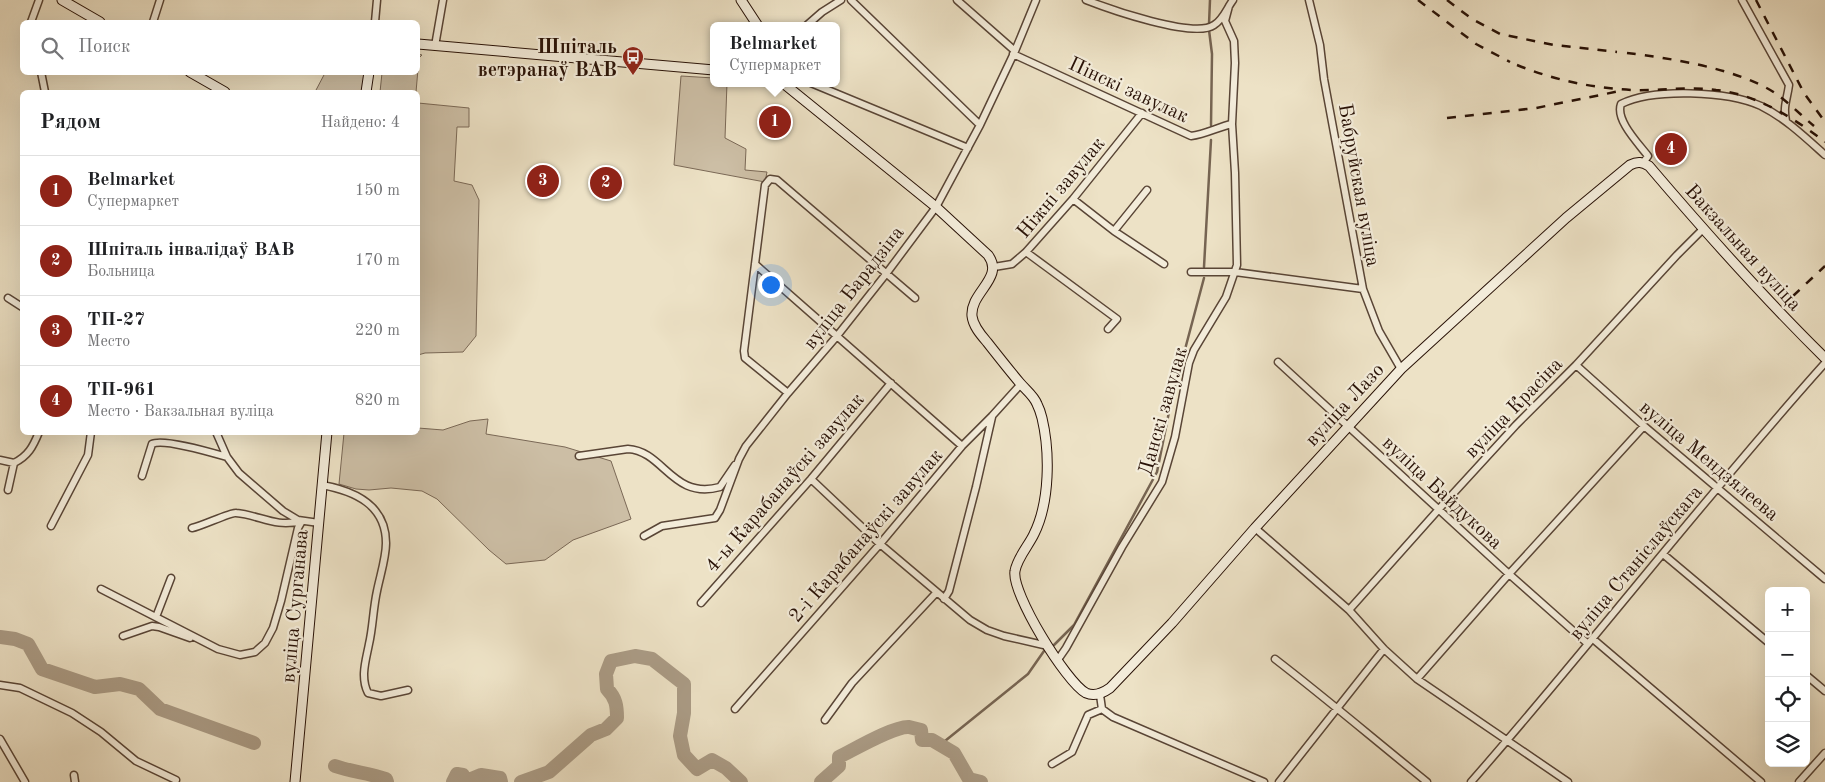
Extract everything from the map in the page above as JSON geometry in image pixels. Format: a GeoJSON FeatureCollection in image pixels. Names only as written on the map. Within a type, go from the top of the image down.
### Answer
{"type":"FeatureCollection","features":[{"type":"Feature","properties":{"kind":"main road"},"geometry":{"type":"LineString","coordinates":[[62,0],[97,20]]}},
{"type":"Feature","properties":{"kind":"main road"},"geometry":{"type":"LineString","coordinates":[[741,0],[755,22]]}},
{"type":"Feature","properties":{"kind":"main road"},"geometry":{"type":"LineString","coordinates":[[420,44],[710,70]]}},
{"type":"Feature","properties":{"kind":"main road"},"geometry":{"type":"LineString","coordinates":[[195,75],[222,90]]}},
{"type":"Feature","properties":{"kind":"main road"},"geometry":{"type":"LineString","coordinates":[[366,90],[369,75]]}},
{"type":"Feature","properties":{"kind":"main road"},"geometry":{"type":"LineString","coordinates":[[788,87],[936,207],[988,255],[992,262],[994,267],[992,274],[974,303],[972,318],[981,334],[1037,403],[1043,428],[1047,465],[1042,512],[1035,533],[1015,570],[1015,584],[1048,646],[1072,682],[1086,692],[1100,694]]}},
{"type":"Feature","properties":{"kind":"main road","name":"Вакзальная вуліца"},"geometry":{"type":"LineString","coordinates":[[1640,162],[1650,166],[1770,304],[1825,358]]}},
{"type":"Feature","properties":{"kind":"main road","name":"вуліца Лазо"},"geometry":{"type":"LineString","coordinates":[[1100,694],[1110,688],[1172,623],[1255,528],[1401,369],[1566,218],[1630,165],[1640,162]]}},
{"type":"Feature","properties":{"kind":"main road","name":"вуліца Сурганава"},"geometry":{"type":"LineString","coordinates":[[295,782],[327,435]]}},
{"type":"Feature","properties":{"kind":"street"},"geometry":{"type":"LineString","coordinates":[[33,20],[39,0]]}},
{"type":"Feature","properties":{"kind":"street"},"geometry":{"type":"LineString","coordinates":[[154,20],[160,0]]}},
{"type":"Feature","properties":{"kind":"street"},"geometry":{"type":"LineString","coordinates":[[375,20],[377,0]]}},
{"type":"Feature","properties":{"kind":"street"},"geometry":{"type":"LineString","coordinates":[[435,46],[443,0]]}},
{"type":"Feature","properties":{"kind":"street"},"geometry":{"type":"LineString","coordinates":[[811,22],[840,0]]}},
{"type":"Feature","properties":{"kind":"street"},"geometry":{"type":"LineString","coordinates":[[851,0],[980,125]]}},
{"type":"Feature","properties":{"kind":"street","name":"Пінскі завулак"},"geometry":{"type":"LineString","coordinates":[[957,0],[1014,53],[1191,136],[1204,135],[1219,127],[1232,124]]}},
{"type":"Feature","properties":{"kind":"street","name":"вуліца Барадзіна"},"geometry":{"type":"LineString","coordinates":[[644,536],[662,526],[715,518],[746,446],[837,336],[936,207],[980,125],[1014,53],[1036,0]]}},
{"type":"Feature","properties":{"kind":"street"},"geometry":{"type":"LineString","coordinates":[[1086,0],[1120,13],[1163,23],[1204,29],[1214,25],[1231,3],[1224,0]]}},
{"type":"Feature","properties":{"kind":"street","name":"Бабруйская вуліца"},"geometry":{"type":"LineString","coordinates":[[1309,0],[1320,45],[1324,79],[1363,289],[1379,331],[1401,369]]}},
{"type":"Feature","properties":{"kind":"street"},"geometry":{"type":"LineString","coordinates":[[1742,0],[1789,85],[1784,102],[1786,121]]}},
{"type":"Feature","properties":{"kind":"street","name":"Данскі завулак"},"geometry":{"type":"LineString","coordinates":[[1057,661],[1122,546],[1162,482],[1175,437],[1189,363],[1194,350],[1226,297],[1237,265],[1232,124],[1236,63],[1234,41],[1225,21],[1231,3]]}},
{"type":"Feature","properties":{"kind":"street"},"geometry":{"type":"LineString","coordinates":[[41,75],[44,90]]}},
{"type":"Feature","properties":{"kind":"street"},"geometry":{"type":"LineString","coordinates":[[821,87],[968,148]]}},
{"type":"Feature","properties":{"kind":"street"},"geometry":{"type":"LineString","coordinates":[[1640,162],[1648,156],[1621,120],[1619,110],[1621,104],[1650,96],[1710,94],[1760,106],[1786,121],[1825,155]]}},
{"type":"Feature","properties":{"kind":"street","name":"Ніжні завулак"},"geometry":{"type":"LineString","coordinates":[[994,267],[1012,264],[1026,252],[1073,199],[1142,112]]}},
{"type":"Feature","properties":{"kind":"street"},"geometry":{"type":"LineString","coordinates":[[788,393],[745,358],[744,351],[765,185],[770,179],[777,180],[915,298]]}},
{"type":"Feature","properties":{"kind":"street"},"geometry":{"type":"LineString","coordinates":[[1114,231],[1147,190]]}},
{"type":"Feature","properties":{"kind":"street"},"geometry":{"type":"LineString","coordinates":[[1073,199],[1114,231],[1164,264]]}},
{"type":"Feature","properties":{"kind":"street","name":"вуліца Красіна"},"geometry":{"type":"LineString","coordinates":[[1349,610],[1516,425],[1576,365],[1703,229]]}},
{"type":"Feature","properties":{"kind":"street"},"geometry":{"type":"LineString","coordinates":[[1026,252],[1116,319],[1108,330]]}},
{"type":"Feature","properties":{"kind":"street","name":"4-ы Карабанаўскі завулак"},"geometry":{"type":"LineString","coordinates":[[755,264],[962,446]]}},
{"type":"Feature","properties":{"kind":"street"},"geometry":{"type":"LineString","coordinates":[[1191,272],[1235,272],[1363,289]]}},
{"type":"Feature","properties":{"kind":"street"},"geometry":{"type":"LineString","coordinates":[[8,298],[20,305]]}},
{"type":"Feature","properties":{"kind":"street","name":"вуліца Байдукова"},"geometry":{"type":"LineString","coordinates":[[1278,362],[1509,574],[1761,782]]}},
{"type":"Feature","properties":{"kind":"street","name":"вуліца Станіслаўскага"},"geometry":{"type":"LineString","coordinates":[[1471,782],[1590,642],[1771,422],[1825,363]]}},
{"type":"Feature","properties":{"kind":"street","name":"вуліца Мендзялеева"},"geometry":{"type":"LineString","coordinates":[[1576,365],[1644,426],[1825,579]]}},
{"type":"Feature","properties":{"kind":"street","name":"4-ы Карабанаўскі завулак"},"geometry":{"type":"LineString","coordinates":[[701,602],[811,479],[891,383]]}},
{"type":"Feature","properties":{"kind":"street","name":"2-і Карабанаўскі завулак"},"geometry":{"type":"LineString","coordinates":[[735,709],[880,544],[962,446],[1021,384]]}},
{"type":"Feature","properties":{"kind":"street"},"geometry":{"type":"LineString","coordinates":[[944,599],[948,592],[976,487],[992,416]]}},
{"type":"Feature","properties":{"kind":"street"},"geometry":{"type":"LineString","coordinates":[[1418,679],[1509,574],[1644,426]]}},
{"type":"Feature","properties":{"kind":"street"},"geometry":{"type":"LineString","coordinates":[[8,490],[14,464],[30,451],[38,435]]}},
{"type":"Feature","properties":{"kind":"street"},"geometry":{"type":"LineString","coordinates":[[51,526],[88,455],[91,435]]}},
{"type":"Feature","properties":{"kind":"street"},"geometry":{"type":"LineString","coordinates":[[217,435],[227,458],[239,473],[283,510],[302,521]]}},
{"type":"Feature","properties":{"kind":"street"},"geometry":{"type":"LineString","coordinates":[[142,476],[152,444],[156,442],[180,445],[227,458]]}},
{"type":"Feature","properties":{"kind":"street"},"geometry":{"type":"LineString","coordinates":[[579,456],[628,449],[636,450],[654,461],[672,477],[688,486],[701,490],[720,487],[739,460]]}},
{"type":"Feature","properties":{"kind":"street"},"geometry":{"type":"LineString","coordinates":[[0,460],[14,464]]}},
{"type":"Feature","properties":{"kind":"street"},"geometry":{"type":"LineString","coordinates":[[811,479],[880,544],[970,620],[987,630],[1028,643],[1048,646]]}},
{"type":"Feature","properties":{"kind":"street"},"geometry":{"type":"LineString","coordinates":[[322,485],[334,487],[367,502],[378,511],[384,522],[386,544],[363,676],[368,693],[381,696],[408,690]]}},
{"type":"Feature","properties":{"kind":"street"},"geometry":{"type":"LineString","coordinates":[[192,528],[234,512],[276,524],[290,524],[302,521],[319,523]]}},
{"type":"Feature","properties":{"kind":"street","name":"вуліца Сурганава"},"geometry":{"type":"LineString","coordinates":[[101,589],[224,651],[240,655],[256,652],[265,643],[273,628],[298,528],[302,521]]}},
{"type":"Feature","properties":{"kind":"street"},"geometry":{"type":"LineString","coordinates":[[1255,528],[1349,610],[1384,649],[1418,679],[1568,782]]}},
{"type":"Feature","properties":{"kind":"street"},"geometry":{"type":"LineString","coordinates":[[1663,554],[1765,640]]}},
{"type":"Feature","properties":{"kind":"street"},"geometry":{"type":"LineString","coordinates":[[156,617],[171,578]]}},
{"type":"Feature","properties":{"kind":"street"},"geometry":{"type":"LineString","coordinates":[[825,720],[852,683],[936,593]]}},
{"type":"Feature","properties":{"kind":"street"},"geometry":{"type":"LineString","coordinates":[[123,636],[152,626],[186,638],[196,638]]}},
{"type":"Feature","properties":{"kind":"street"},"geometry":{"type":"LineString","coordinates":[[1279,782],[1384,649]]}},
{"type":"Feature","properties":{"kind":"street"},"geometry":{"type":"LineString","coordinates":[[1275,659],[1338,708],[1427,782]]}},
{"type":"Feature","properties":{"kind":"street"},"geometry":{"type":"LineString","coordinates":[[1808,677],[1825,691]]}},
{"type":"Feature","properties":{"kind":"street"},"geometry":{"type":"LineString","coordinates":[[0,686],[20,688],[72,713],[101,732],[136,761],[176,780]]}},
{"type":"Feature","properties":{"kind":"street"},"geometry":{"type":"LineString","coordinates":[[1100,694],[1102,709],[1113,717],[1264,782]]}},
{"type":"Feature","properties":{"kind":"street"},"geometry":{"type":"LineString","coordinates":[[1052,764],[1072,752],[1088,715],[1102,709]]}},
{"type":"Feature","properties":{"kind":"street"},"geometry":{"type":"LineString","coordinates":[[0,739],[25,782]]}},
{"type":"Feature","properties":{"kind":"street"},"geometry":{"type":"LineString","coordinates":[[1799,782],[1825,753]]}},
{"type":"Feature","properties":{"kind":"shaded area"},"geometry":{"type":"Polygon","coordinates":[[[324,75],[365,75],[363,90],[316,90],[324,75]]]}},
{"type":"Feature","properties":{"kind":"shaded area"},"geometry":{"type":"Polygon","coordinates":[[[382,75],[418,75],[416,90],[380,90],[382,75]]]}},
{"type":"Feature","properties":{"kind":"shaded area"},"geometry":{"type":"Polygon","coordinates":[[[681,76],[710,78],[710,87],[727,87],[725,138],[746,149],[745,170],[767,172],[765,182],[674,165],[681,76]]]}},
{"type":"Feature","properties":{"kind":"shaded area"},"geometry":{"type":"Polygon","coordinates":[[[420,103],[469,108],[469,127],[457,127],[454,181],[472,185],[479,200],[476,336],[463,352],[420,354],[420,103]]]}},
{"type":"Feature","properties":{"kind":"shaded area"},"geometry":{"type":"Polygon","coordinates":[[[488,419],[486,434],[565,447],[611,461],[631,519],[573,540],[545,560],[506,564],[437,499],[422,491],[391,488],[356,489],[339,484],[344,435],[420,435],[420,428],[443,430],[470,421],[488,419]]]}},
{"type":"Feature","properties":{"kind":"waterway"},"geometry":{"type":"LineString","coordinates":[[1209,24],[1210,0]]}},
{"type":"Feature","properties":{"kind":"waterway"},"geometry":{"type":"LineString","coordinates":[[1209,30],[1212,54],[1211,125]]}},
{"type":"Feature","properties":{"kind":"waterway"},"geometry":{"type":"LineString","coordinates":[[1204,267],[1211,140]]}},
{"type":"Feature","properties":{"kind":"waterway"},"geometry":{"type":"LineString","coordinates":[[1054,645],[1074,625],[1157,472],[1171,402],[1204,278]]}},
{"type":"Feature","properties":{"kind":"waterway"},"geometry":{"type":"LineString","coordinates":[[0,637],[15,639],[28,644],[42,669],[95,687],[120,684],[139,689],[160,709],[254,743]]}},
{"type":"Feature","properties":{"kind":"waterway"},"geometry":{"type":"LineString","coordinates":[[940,745],[1028,674],[1044,651]]}},
{"type":"Feature","properties":{"kind":"waterway"},"geometry":{"type":"LineString","coordinates":[[521,782],[549,772],[591,735],[606,729],[617,718],[615,702],[607,689],[606,674],[611,661],[635,656],[652,659],[684,684],[684,713],[680,736],[684,755],[697,769],[712,760],[726,768],[741,782]]}},
{"type":"Feature","properties":{"kind":"waterway"},"geometry":{"type":"LineString","coordinates":[[821,782],[839,766],[839,757],[884,734],[909,727],[921,730],[922,740],[932,740],[954,753],[969,779],[981,782]]}},
{"type":"Feature","properties":{"kind":"waterway"},"geometry":{"type":"LineString","coordinates":[[335,766],[380,777],[386,779],[387,782]]}},
{"type":"Feature","properties":{"kind":"waterway"},"geometry":{"type":"LineString","coordinates":[[453,782],[457,774],[463,775],[463,782]]}},
{"type":"Feature","properties":{"kind":"waterway"},"geometry":{"type":"LineString","coordinates":[[464,782],[481,775],[500,778],[501,782]]}},
{"type":"Feature","properties":{"kind":"railway"},"geometry":{"type":"LineString","coordinates":[[1418,0],[1476,44],[1510,62]]}},
{"type":"Feature","properties":{"kind":"railway"},"geometry":{"type":"LineString","coordinates":[[1447,0],[1472,19],[1500,34],[1554,45],[1617,52]]}},
{"type":"Feature","properties":{"kind":"railway"},"geometry":{"type":"LineString","coordinates":[[1756,0],[1804,93],[1825,122]]}},
{"type":"Feature","properties":{"kind":"railway"},"geometry":{"type":"LineString","coordinates":[[1627,53],[1704,66],[1743,77],[1775,93],[1814,126]]}},
{"type":"Feature","properties":{"kind":"railway"},"geometry":{"type":"LineString","coordinates":[[1517,65],[1559,79],[1602,87],[1632,90],[1695,88],[1731,92],[1746,96],[1774,109],[1801,124],[1825,142]]}},
{"type":"Feature","properties":{"kind":"railway"},"geometry":{"type":"LineString","coordinates":[[1447,118],[1536,108],[1620,91]]}},
{"type":"Feature","properties":{"kind":"railway"},"geometry":{"type":"LineString","coordinates":[[1793,296],[1825,266]]}},
{"type":"Feature","properties":{"kind":"place","name":"Шпіталь ветэранаў ВАВ"},"geometry":{"type":"Point","coordinates":[633,76]}},
{"type":"Feature","properties":{"kind":"place","name":"Belmarket"},"geometry":{"type":"Point","coordinates":[775,122]}},
{"type":"Feature","properties":{"kind":"place","name":"ТП-961"},"geometry":{"type":"Point","coordinates":[1671,149]}},
{"type":"Feature","properties":{"kind":"place","name":"ТП-27"},"geometry":{"type":"Point","coordinates":[543,181]}},
{"type":"Feature","properties":{"kind":"place","name":"Шпіталь інвалідаў ВАВ"},"geometry":{"type":"Point","coordinates":[606,183]}}]}
